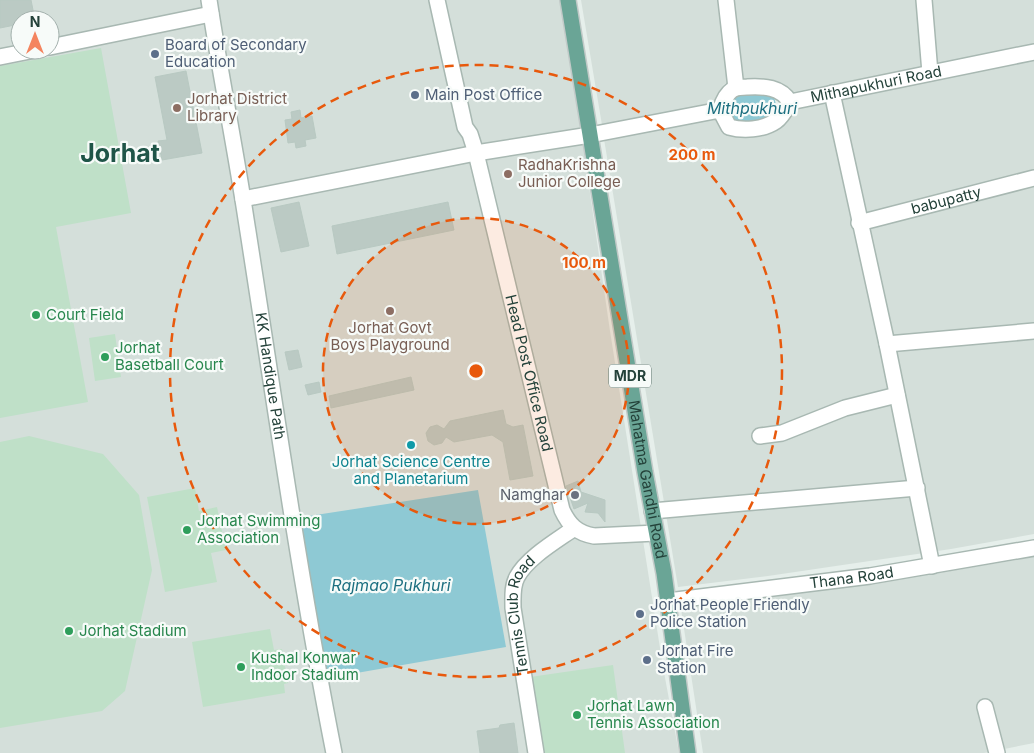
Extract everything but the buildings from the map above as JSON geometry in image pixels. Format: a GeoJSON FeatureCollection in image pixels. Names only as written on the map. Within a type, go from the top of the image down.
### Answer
{"type":"FeatureCollection","features":[{"type":"Feature","properties":{"kind":"main road","name":"Mahatma Gandhi Road"},"geometry":{"type":"LineString","coordinates":[[568,0],[668,601],[688,753]]}},
{"type":"Feature","properties":{"kind":"street","name":"Head Post Office Road"},"geometry":{"type":"LineString","coordinates":[[437,0],[465,127],[470,134],[476,153],[555,485],[566,518],[573,529]]}},
{"type":"Feature","properties":{"kind":"street","name":"Head Post Office Road"},"geometry":{"type":"LineString","coordinates":[[443,0],[471,126],[470,134]]}},
{"type":"Feature","properties":{"kind":"street"},"geometry":{"type":"LineString","coordinates":[[726,0],[736,88]]}},
{"type":"Feature","properties":{"kind":"street"},"geometry":{"type":"LineString","coordinates":[[924,0],[930,73]]}},
{"type":"Feature","properties":{"kind":"street"},"geometry":{"type":"LineString","coordinates":[[60,44],[210,7]]}},
{"type":"Feature","properties":{"kind":"street","name":"KK Handique Path"},"geometry":{"type":"LineString","coordinates":[[210,7],[243,199],[265,352],[318,673],[334,753]]}},
{"type":"Feature","properties":{"kind":"street","name":"Mithapukhuri Road"},"geometry":{"type":"LineString","coordinates":[[720,110],[729,127],[746,130],[755,129],[776,122],[790,102],[1034,52]]}},
{"type":"Feature","properties":{"kind":"street"},"geometry":{"type":"LineString","coordinates":[[243,199],[476,153],[590,135],[720,110],[728,94],[736,88],[774,88],[788,98],[790,102]]}},
{"type":"Feature","properties":{"kind":"street"},"geometry":{"type":"LineString","coordinates":[[832,93],[887,344],[932,566]]}},
{"type":"Feature","properties":{"kind":"street","name":"babupatty"},"geometry":{"type":"LineString","coordinates":[[860,223],[1034,178]]}},
{"type":"Feature","properties":{"kind":"street"},"geometry":{"type":"LineString","coordinates":[[887,344],[1034,331]]}},
{"type":"Feature","properties":{"kind":"street"},"geometry":{"type":"LineString","coordinates":[[760,436],[782,433],[845,408],[897,395]]}},
{"type":"Feature","properties":{"kind":"street"},"geometry":{"type":"LineString","coordinates":[[652,511],[917,488]]}},
{"type":"Feature","properties":{"kind":"street"},"geometry":{"type":"LineString","coordinates":[[573,529],[594,536],[656,533]]}},
{"type":"Feature","properties":{"kind":"street","name":"Tennis Club Road"},"geometry":{"type":"LineString","coordinates":[[536,753],[514,608],[514,584],[524,566],[573,529]]}},
{"type":"Feature","properties":{"kind":"street","name":"Thana Road"},"geometry":{"type":"LineString","coordinates":[[668,601],[870,576],[1034,548]]}},
{"type":"Feature","properties":{"kind":"street"},"geometry":{"type":"LineString","coordinates":[[985,707],[997,753]]}},
{"type":"Feature","properties":{"kind":"shaded area"},"geometry":{"type":"Polygon","coordinates":[[[0,0],[562,0],[610,331],[663,667],[679,753],[0,753],[0,0]]]}},
{"type":"Feature","properties":{"kind":"shaded area"},"geometry":{"type":"Polygon","coordinates":[[[581,0],[1034,0],[1034,45],[783,94],[775,82],[760,79],[731,80],[723,85],[716,105],[602,125],[581,0]]]}},
{"type":"Feature","properties":{"kind":"shaded area"},"geometry":{"type":"Polygon","coordinates":[[[1034,58],[1034,534],[951,549],[768,576],[678,587],[604,139],[715,118],[725,133],[777,128],[798,108],[1034,58]]]}},
{"type":"Feature","properties":{"kind":"shaded area"},"geometry":{"type":"Polygon","coordinates":[[[1034,557],[1034,743],[984,753],[703,753],[681,609],[884,582],[1034,557]]]}},
{"type":"Feature","properties":{"kind":"green space","name":"Court Field"},"geometry":{"type":"Polygon","coordinates":[[[101,48],[131,213],[56,227],[88,402],[0,418],[0,66],[34,60],[60,60],[60,55],[101,48]]]}},
{"type":"Feature","properties":{"kind":"green space","name":"Jorhat Basetball Court"},"geometry":{"type":"Polygon","coordinates":[[[115,334],[121,377],[95,381],[89,338],[115,334]]]}},
{"type":"Feature","properties":{"kind":"green space","name":"Jorhat Stadium"},"geometry":{"type":"Polygon","coordinates":[[[29,436],[103,454],[139,495],[152,570],[125,691],[102,711],[0,728],[0,442],[29,436]]]}},
{"type":"Feature","properties":{"kind":"green space","name":"Jorhat Swimming Association"},"geometry":{"type":"Polygon","coordinates":[[[195,488],[199,511],[217,507],[226,550],[211,553],[217,582],[165,592],[147,497],[195,488]]]}},
{"type":"Feature","properties":{"kind":"green space","name":"Kushal Konwar Indoor Stadium"},"geometry":{"type":"Polygon","coordinates":[[[270,629],[274,650],[282,649],[288,683],[284,684],[285,693],[203,707],[192,642],[270,629]]]}},
{"type":"Feature","properties":{"kind":"green space","name":"Jorhat Lawn Tennis Association"},"geometry":{"type":"Polygon","coordinates":[[[613,665],[625,753],[540,753],[530,677],[613,665]]]}},
{"type":"Feature","properties":{"kind":"water","name":"Mithpukhuri"},"geometry":{"type":"Polygon","coordinates":[[[772,93],[776,104],[775,116],[757,124],[735,122],[730,117],[728,109],[731,94],[772,93]]]}},
{"type":"Feature","properties":{"kind":"water","name":"Rajmao Pukhuri"},"geometry":{"type":"Polygon","coordinates":[[[478,490],[506,647],[322,679],[296,518],[478,490]]]}},
{"type":"Feature","properties":{"kind":"place","name":"Board of Secondary Education"},"geometry":{"type":"Point","coordinates":[155,54]}},
{"type":"Feature","properties":{"kind":"place","name":"Main Post Office"},"geometry":{"type":"Point","coordinates":[415,95]}},
{"type":"Feature","properties":{"kind":"place","name":"Jorhat District Library"},"geometry":{"type":"Point","coordinates":[177,108]}},
{"type":"Feature","properties":{"kind":"place","name":"RadhaKrishna Junior College"},"geometry":{"type":"Point","coordinates":[508,174]}},
{"type":"Feature","properties":{"kind":"place","name":"Jorhat Govt Boys Playground"},"geometry":{"type":"Point","coordinates":[390,311]}},
{"type":"Feature","properties":{"kind":"place","name":"Court Field"},"geometry":{"type":"Point","coordinates":[36,315]}},
{"type":"Feature","properties":{"kind":"place","name":"Jorhat Basetball Court"},"geometry":{"type":"Point","coordinates":[105,357]}},
{"type":"Feature","properties":{"kind":"place","name":"Jorhat Science Centre and Planetarium"},"geometry":{"type":"Point","coordinates":[411,445]}},
{"type":"Feature","properties":{"kind":"place","name":"Namghar"},"geometry":{"type":"Point","coordinates":[575,495]}},
{"type":"Feature","properties":{"kind":"place","name":"Jorhat Swimming Association"},"geometry":{"type":"Point","coordinates":[187,530]}},
{"type":"Feature","properties":{"kind":"place","name":"Jorhat People Friendly Police Station"},"geometry":{"type":"Point","coordinates":[640,614]}},
{"type":"Feature","properties":{"kind":"place","name":"Jorhat Stadium"},"geometry":{"type":"Point","coordinates":[69,631]}},
{"type":"Feature","properties":{"kind":"place","name":"Jorhat Fire Station"},"geometry":{"type":"Point","coordinates":[647,660]}},
{"type":"Feature","properties":{"kind":"place","name":"Kushal Konwar Indoor Stadium"},"geometry":{"type":"Point","coordinates":[241,667]}},
{"type":"Feature","properties":{"kind":"place","name":"Jorhat Lawn Tennis Association"},"geometry":{"type":"Point","coordinates":[577,715]}},
{"type":"Feature","properties":{"kind":"district","name":"Jorhat"},"geometry":{"type":"Point","coordinates":[120,153]}}]}
